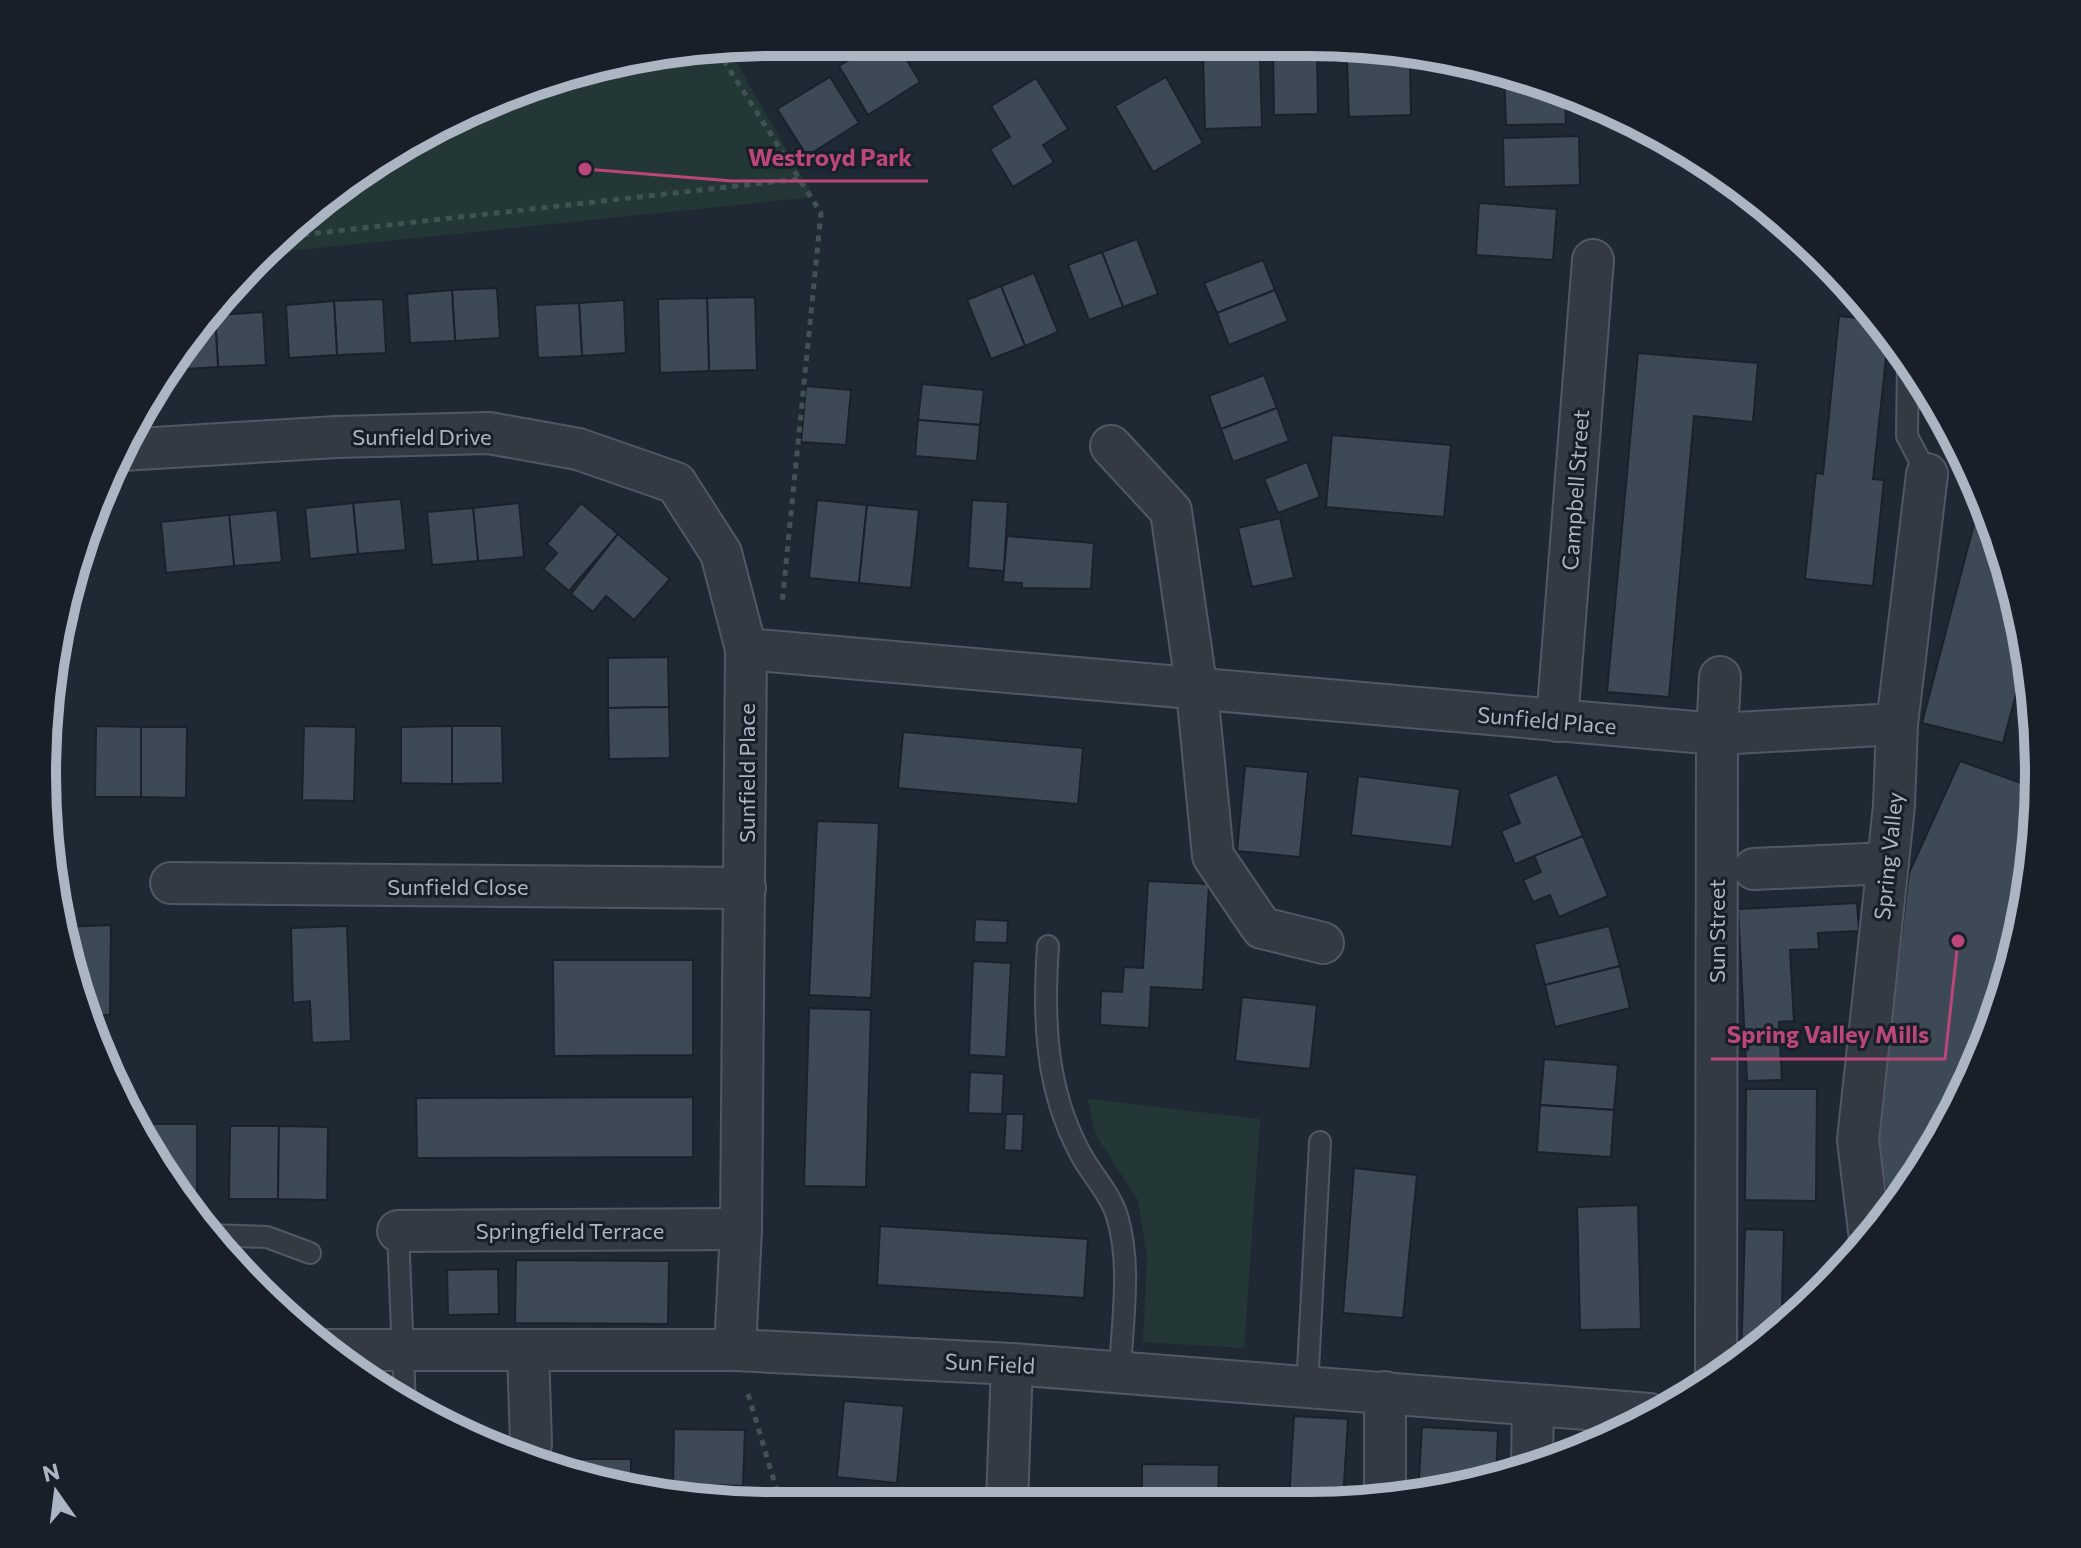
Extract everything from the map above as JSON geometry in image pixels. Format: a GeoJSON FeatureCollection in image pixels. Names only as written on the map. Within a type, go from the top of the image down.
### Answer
{"type":"FeatureCollection","features":[{"type":"Feature","properties":{"kind":"street","name":"Campbell Street"},"geometry":{"type":"LineString","coordinates":[[1557,721],[1593,260]]}},
{"type":"Feature","properties":{"kind":"street","name":"Sunfield Drive"},"geometry":{"type":"LineString","coordinates":[[134,449],[336,437],[489,433],[578,449],[676,483],[721,553],[762,651]]}},
{"type":"Feature","properties":{"kind":"street"},"geometry":{"type":"LineString","coordinates":[[1111,446],[1171,511],[1197,691],[1213,856],[1262,928],[1323,943]]}},
{"type":"Feature","properties":{"kind":"street","name":"Spring Valley"},"geometry":{"type":"LineString","coordinates":[[1868,1222],[1858,1140],[1888,863],[1897,724],[1927,474]]}},
{"type":"Feature","properties":{"kind":"street","name":"Sunfield Place"},"geometry":{"type":"LineString","coordinates":[[735,1350],[741,1229],[745,888],[762,651],[1717,734],[1897,724]]}},
{"type":"Feature","properties":{"kind":"street","name":"Sun Street"},"geometry":{"type":"LineString","coordinates":[[1716,1364],[1717,734],[1720,677]]}},
{"type":"Feature","properties":{"kind":"street"},"geometry":{"type":"LineString","coordinates":[[1754,869],[1888,863]]}},
{"type":"Feature","properties":{"kind":"street","name":"Sunfield Close"},"geometry":{"type":"LineString","coordinates":[[171,883],[745,888]]}},
{"type":"Feature","properties":{"kind":"street","name":"Springfield Terrace"},"geometry":{"type":"LineString","coordinates":[[398,1231],[741,1229]]}},
{"type":"Feature","properties":{"kind":"street","name":"Sun Field"},"geometry":{"type":"LineString","coordinates":[[345,1350],[735,1350],[1012,1364],[1634,1413]]}},
{"type":"Feature","properties":{"kind":"street"},"geometry":{"type":"LineString","coordinates":[[528,1350],[531,1444]]}},
{"type":"Feature","properties":{"kind":"street"},"geometry":{"type":"LineString","coordinates":[[1007,1492],[1012,1364]]}},
{"type":"Feature","properties":{"kind":"street"},"geometry":{"type":"LineString","coordinates":[[1385,1392],[1385,1487]]}},
{"type":"Feature","properties":{"kind":"street"},"geometry":{"type":"LineString","coordinates":[[1532,1456],[1533,1406]]}},
{"type":"Feature","properties":{"kind":"lane"},"geometry":{"type":"LineString","coordinates":[[1908,381],[1907,436],[1927,474]]}},
{"type":"Feature","properties":{"kind":"lane"},"geometry":{"type":"LineString","coordinates":[[1048,946],[1044,1009],[1049,1060],[1061,1112],[1080,1153],[1116,1212],[1126,1251],[1120,1373]]}},
{"type":"Feature","properties":{"kind":"lane"},"geometry":{"type":"LineString","coordinates":[[1307,1388],[1320,1142]]}},
{"type":"Feature","properties":{"kind":"lane"},"geometry":{"type":"LineString","coordinates":[[398,1231],[404,1389]]}},
{"type":"Feature","properties":{"kind":"lane"},"geometry":{"type":"LineString","coordinates":[[224,1236],[267,1237],[310,1253]]}},
{"type":"Feature","properties":{"kind":"path"},"geometry":{"type":"LineString","coordinates":[[722,58],[821,213],[762,651]]}},
{"type":"Feature","properties":{"kind":"path"},"geometry":{"type":"LineString","coordinates":[[300,235],[799,179]]}},
{"type":"Feature","properties":{"kind":"path"},"geometry":{"type":"LineString","coordinates":[[735,1350],[777,1492]]}},
{"type":"Feature","properties":{"kind":"shaded area"},"geometry":{"type":"Polygon","coordinates":[[[734,58],[814,197],[282,252],[337,204],[375,177],[456,130],[543,94],[588,80],[680,62],[734,58]]]}},
{"type":"Feature","properties":{"kind":"shaded area"},"geometry":{"type":"Polygon","coordinates":[[[1088,1099],[1260,1119],[1244,1348],[1143,1342],[1147,1258],[1138,1200],[1095,1134],[1088,1099]]]}},
{"type":"Feature","properties":{"kind":"building"},"geometry":{"type":"Polygon","coordinates":[[[855,56],[904,56],[920,82],[868,115],[839,66],[855,56]]]}},
{"type":"Feature","properties":{"kind":"building"},"geometry":{"type":"Polygon","coordinates":[[[1260,56],[1262,127],[1205,129],[1203,57],[1260,56]]]}},
{"type":"Feature","properties":{"kind":"building"},"geometry":{"type":"Polygon","coordinates":[[[1273,56],[1317,56],[1318,114],[1274,115],[1273,56]]]}},
{"type":"Feature","properties":{"kind":"building"},"geometry":{"type":"Polygon","coordinates":[[[1347,61],[1410,64],[1411,115],[1349,117],[1347,61]]]}},
{"type":"Feature","properties":{"kind":"building"},"geometry":{"type":"Polygon","coordinates":[[[830,77],[859,123],[807,156],[777,109],[830,77]]]}},
{"type":"Feature","properties":{"kind":"building"},"geometry":{"type":"Polygon","coordinates":[[[1166,77],[1203,143],[1153,172],[1115,106],[1166,77]]]}},
{"type":"Feature","properties":{"kind":"building"},"geometry":{"type":"Polygon","coordinates":[[[1036,78],[1068,129],[1043,145],[1054,162],[1013,187],[990,149],[1010,137],[991,106],[1036,78]]]}},
{"type":"Feature","properties":{"kind":"building"},"geometry":{"type":"Polygon","coordinates":[[[1504,84],[1565,105],[1566,124],[1506,125],[1504,84]]]}},
{"type":"Feature","properties":{"kind":"building"},"geometry":{"type":"Polygon","coordinates":[[[1579,136],[1580,185],[1504,187],[1503,138],[1579,136]]]}},
{"type":"Feature","properties":{"kind":"building"},"geometry":{"type":"Polygon","coordinates":[[[1479,203],[1557,209],[1553,260],[1476,255],[1479,203]]]}},
{"type":"Feature","properties":{"kind":"building"},"geometry":{"type":"Polygon","coordinates":[[[1137,239],[1158,294],[1123,307],[1102,252],[1137,239]]]}},
{"type":"Feature","properties":{"kind":"building"},"geometry":{"type":"Polygon","coordinates":[[[1102,252],[1123,307],[1089,320],[1068,265],[1102,252]]]}},
{"type":"Feature","properties":{"kind":"building"},"geometry":{"type":"Polygon","coordinates":[[[1263,260],[1275,290],[1217,313],[1204,283],[1263,260]]]}},
{"type":"Feature","properties":{"kind":"building"},"geometry":{"type":"Polygon","coordinates":[[[1034,273],[1058,332],[1025,346],[1001,286],[1034,273]]]}},
{"type":"Feature","properties":{"kind":"building"},"geometry":{"type":"Polygon","coordinates":[[[1001,286],[1025,346],[991,359],[967,300],[1001,286]]]}},
{"type":"Feature","properties":{"kind":"building"},"geometry":{"type":"Polygon","coordinates":[[[497,288],[500,338],[455,341],[452,290],[497,288]]]}},
{"type":"Feature","properties":{"kind":"building"},"geometry":{"type":"Polygon","coordinates":[[[452,290],[455,341],[410,343],[407,294],[452,290]]]}},
{"type":"Feature","properties":{"kind":"building"},"geometry":{"type":"Polygon","coordinates":[[[1275,290],[1288,321],[1229,345],[1217,313],[1275,290]]]}},
{"type":"Feature","properties":{"kind":"building"},"geometry":{"type":"Polygon","coordinates":[[[755,297],[757,370],[709,371],[707,298],[755,297]]]}},
{"type":"Feature","properties":{"kind":"building"},"geometry":{"type":"Polygon","coordinates":[[[707,298],[709,371],[660,373],[658,299],[707,298]]]}},
{"type":"Feature","properties":{"kind":"building"},"geometry":{"type":"Polygon","coordinates":[[[383,299],[386,353],[337,355],[334,301],[383,299]]]}},
{"type":"Feature","properties":{"kind":"building"},"geometry":{"type":"Polygon","coordinates":[[[624,300],[626,353],[582,356],[579,303],[624,300]]]}},
{"type":"Feature","properties":{"kind":"building"},"geometry":{"type":"Polygon","coordinates":[[[334,301],[337,355],[289,358],[286,305],[334,301]]]}},
{"type":"Feature","properties":{"kind":"building"},"geometry":{"type":"Polygon","coordinates":[[[579,303],[582,356],[538,358],[535,305],[579,303]]]}},
{"type":"Feature","properties":{"kind":"building"},"geometry":{"type":"Polygon","coordinates":[[[263,312],[266,365],[218,367],[215,323],[223,315],[263,312]]]}},
{"type":"Feature","properties":{"kind":"building"},"geometry":{"type":"Polygon","coordinates":[[[1839,316],[1861,318],[1887,351],[1873,479],[1884,480],[1873,586],[1805,579],[1816,473],[1823,474],[1839,316]]]}},
{"type":"Feature","properties":{"kind":"building"},"geometry":{"type":"Polygon","coordinates":[[[215,323],[218,367],[181,369],[215,323]]]}},
{"type":"Feature","properties":{"kind":"building"},"geometry":{"type":"Polygon","coordinates":[[[1638,353],[1758,363],[1753,422],[1694,416],[1669,697],[1607,692],[1638,353]]]}},
{"type":"Feature","properties":{"kind":"building"},"geometry":{"type":"Polygon","coordinates":[[[1264,375],[1277,408],[1221,429],[1209,396],[1264,375]]]}},
{"type":"Feature","properties":{"kind":"building"},"geometry":{"type":"Polygon","coordinates":[[[922,384],[984,390],[980,425],[918,420],[922,384]]]}},
{"type":"Feature","properties":{"kind":"building"},"geometry":{"type":"Polygon","coordinates":[[[806,386],[851,390],[846,445],[801,442],[806,386]]]}},
{"type":"Feature","properties":{"kind":"building"},"geometry":{"type":"Polygon","coordinates":[[[1277,408],[1289,441],[1233,462],[1221,429],[1277,408]]]}},
{"type":"Feature","properties":{"kind":"building"},"geometry":{"type":"Polygon","coordinates":[[[918,420],[980,425],[977,461],[915,456],[918,420]]]}},
{"type":"Feature","properties":{"kind":"building"},"geometry":{"type":"Polygon","coordinates":[[[1332,435],[1451,445],[1444,517],[1326,507],[1332,435]]]}},
{"type":"Feature","properties":{"kind":"building"},"geometry":{"type":"Polygon","coordinates":[[[1307,462],[1320,497],[1278,513],[1264,479],[1307,462]]]}},
{"type":"Feature","properties":{"kind":"building"},"geometry":{"type":"Polygon","coordinates":[[[401,499],[406,550],[358,554],[353,503],[401,499]]]}},
{"type":"Feature","properties":{"kind":"building"},"geometry":{"type":"Polygon","coordinates":[[[817,500],[867,505],[859,583],[809,578],[817,500]]]}},
{"type":"Feature","properties":{"kind":"building"},"geometry":{"type":"Polygon","coordinates":[[[972,500],[1008,502],[1004,571],[968,568],[972,500]]]}},
{"type":"Feature","properties":{"kind":"building"},"geometry":{"type":"Polygon","coordinates":[[[353,503],[358,554],[310,559],[305,508],[353,503]]]}},
{"type":"Feature","properties":{"kind":"building"},"geometry":{"type":"Polygon","coordinates":[[[519,503],[524,557],[478,561],[473,508],[519,503]]]}},
{"type":"Feature","properties":{"kind":"building"},"geometry":{"type":"Polygon","coordinates":[[[581,503],[618,534],[569,591],[543,569],[557,553],[547,544],[581,503]]]}},
{"type":"Feature","properties":{"kind":"building"},"geometry":{"type":"Polygon","coordinates":[[[867,505],[919,510],[911,588],[859,583],[867,505]]]}},
{"type":"Feature","properties":{"kind":"building"},"geometry":{"type":"Polygon","coordinates":[[[473,508],[478,561],[432,565],[427,512],[473,508]]]}},
{"type":"Feature","properties":{"kind":"building"},"geometry":{"type":"Polygon","coordinates":[[[277,510],[282,562],[234,566],[229,515],[277,510]]]}},
{"type":"Feature","properties":{"kind":"building"},"geometry":{"type":"Polygon","coordinates":[[[229,515],[234,566],[166,573],[161,522],[229,515]]]}},
{"type":"Feature","properties":{"kind":"building"},"geometry":{"type":"Polygon","coordinates":[[[1976,515],[2001,588],[2019,682],[2003,743],[1922,723],[1976,515]]]}},
{"type":"Feature","properties":{"kind":"building"},"geometry":{"type":"Polygon","coordinates":[[[1280,518],[1294,578],[1252,587],[1238,528],[1280,518]]]}},
{"type":"Feature","properties":{"kind":"building"},"geometry":{"type":"Polygon","coordinates":[[[618,534],[670,579],[634,620],[606,596],[593,612],[571,594],[618,534]]]}},
{"type":"Feature","properties":{"kind":"building"},"geometry":{"type":"Polygon","coordinates":[[[1007,536],[1094,543],[1091,589],[1022,588],[1022,583],[1003,582],[1007,536]]]}},
{"type":"Feature","properties":{"kind":"building"},"geometry":{"type":"Polygon","coordinates":[[[668,657],[669,707],[608,708],[608,658],[668,657]]]}},
{"type":"Feature","properties":{"kind":"building"},"geometry":{"type":"Polygon","coordinates":[[[669,707],[670,758],[609,759],[608,708],[669,707]]]}},
{"type":"Feature","properties":{"kind":"building"},"geometry":{"type":"Polygon","coordinates":[[[96,726],[141,727],[141,797],[95,797],[96,726]]]}},
{"type":"Feature","properties":{"kind":"building"},"geometry":{"type":"Polygon","coordinates":[[[304,726],[356,727],[354,801],[302,800],[304,726]]]}},
{"type":"Feature","properties":{"kind":"building"},"geometry":{"type":"Polygon","coordinates":[[[452,726],[502,726],[503,783],[452,784],[452,726]]]}},
{"type":"Feature","properties":{"kind":"building"},"geometry":{"type":"Polygon","coordinates":[[[452,726],[452,784],[401,783],[401,727],[452,726]]]}},
{"type":"Feature","properties":{"kind":"building"},"geometry":{"type":"Polygon","coordinates":[[[141,727],[187,727],[186,798],[141,797],[141,727]]]}},
{"type":"Feature","properties":{"kind":"building"},"geometry":{"type":"Polygon","coordinates":[[[903,732],[1083,748],[1078,804],[898,788],[903,732]]]}},
{"type":"Feature","properties":{"kind":"building"},"geometry":{"type":"Polygon","coordinates":[[[1960,761],[2025,784],[2019,868],[2001,960],[1987,1005],[1951,1092],[1929,1133],[1887,1196],[1876,1141],[1909,873],[1960,761]]]}},
{"type":"Feature","properties":{"kind":"building"},"geometry":{"type":"Polygon","coordinates":[[[1245,766],[1308,772],[1300,857],[1237,851],[1245,766]]]}},
{"type":"Feature","properties":{"kind":"building"},"geometry":{"type":"Polygon","coordinates":[[[1557,774],[1583,836],[1515,864],[1501,831],[1520,823],[1508,794],[1557,774]]]}},
{"type":"Feature","properties":{"kind":"building"},"geometry":{"type":"Polygon","coordinates":[[[1358,776],[1460,789],[1452,847],[1351,835],[1358,776]]]}},
{"type":"Feature","properties":{"kind":"building"},"geometry":{"type":"Polygon","coordinates":[[[817,821],[879,823],[871,998],[809,995],[817,821]]]}},
{"type":"Feature","properties":{"kind":"building"},"geometry":{"type":"Polygon","coordinates":[[[1583,836],[1608,896],[1559,917],[1550,895],[1533,902],[1523,880],[1541,872],[1534,856],[1583,836]]]}},
{"type":"Feature","properties":{"kind":"building"},"geometry":{"type":"Polygon","coordinates":[[[1148,881],[1209,884],[1203,990],[1151,987],[1149,1028],[1100,1025],[1101,991],[1122,992],[1124,967],[1143,968],[1148,881]]]}},
{"type":"Feature","properties":{"kind":"building"},"geometry":{"type":"Polygon","coordinates":[[[1857,903],[1859,931],[1818,933],[1819,949],[1790,950],[1794,1021],[1779,1022],[1782,1080],[1747,1081],[1738,909],[1857,903]]]}},
{"type":"Feature","properties":{"kind":"building"},"geometry":{"type":"Polygon","coordinates":[[[975,919],[1008,921],[1007,943],[974,942],[975,919]]]}},
{"type":"Feature","properties":{"kind":"building"},"geometry":{"type":"Polygon","coordinates":[[[111,925],[110,1015],[98,1015],[73,927],[111,925]]]}},
{"type":"Feature","properties":{"kind":"building"},"geometry":{"type":"Polygon","coordinates":[[[347,926],[351,1041],[312,1043],[310,1001],[293,1003],[291,928],[347,926]]]}},
{"type":"Feature","properties":{"kind":"building"},"geometry":{"type":"Polygon","coordinates":[[[1609,926],[1620,966],[1545,985],[1534,944],[1609,926]]]}},
{"type":"Feature","properties":{"kind":"building"},"geometry":{"type":"Polygon","coordinates":[[[553,960],[693,960],[693,1055],[554,1056],[553,960]]]}},
{"type":"Feature","properties":{"kind":"building"},"geometry":{"type":"Polygon","coordinates":[[[973,961],[1011,963],[1006,1057],[969,1055],[973,961]]]}},
{"type":"Feature","properties":{"kind":"building"},"geometry":{"type":"Polygon","coordinates":[[[1620,966],[1630,1008],[1555,1027],[1545,985],[1620,966]]]}},
{"type":"Feature","properties":{"kind":"building"},"geometry":{"type":"Polygon","coordinates":[[[1242,997],[1317,1005],[1310,1069],[1235,1061],[1242,997]]]}},
{"type":"Feature","properties":{"kind":"building"},"geometry":{"type":"Polygon","coordinates":[[[809,1008],[871,1010],[866,1187],[804,1186],[809,1008]]]}},
{"type":"Feature","properties":{"kind":"building"},"geometry":{"type":"Polygon","coordinates":[[[1544,1059],[1618,1065],[1614,1110],[1540,1105],[1544,1059]]]}},
{"type":"Feature","properties":{"kind":"building"},"geometry":{"type":"Polygon","coordinates":[[[970,1072],[1004,1074],[1002,1114],[968,1113],[970,1072]]]}},
{"type":"Feature","properties":{"kind":"building"},"geometry":{"type":"Polygon","coordinates":[[[1746,1089],[1817,1089],[1816,1201],[1745,1200],[1746,1089]]]}},
{"type":"Feature","properties":{"kind":"building"},"geometry":{"type":"Polygon","coordinates":[[[693,1097],[693,1157],[417,1158],[416,1098],[693,1097]]]}},
{"type":"Feature","properties":{"kind":"building"},"geometry":{"type":"Polygon","coordinates":[[[1540,1105],[1614,1110],[1611,1157],[1537,1152],[1540,1105]]]}},
{"type":"Feature","properties":{"kind":"building"},"geometry":{"type":"Polygon","coordinates":[[[1006,1114],[1024,1114],[1022,1151],[1004,1150],[1006,1114]]]}},
{"type":"Feature","properties":{"kind":"building"},"geometry":{"type":"Polygon","coordinates":[[[197,1124],[197,1195],[193,1195],[177,1173],[148,1126],[197,1124]]]}},
{"type":"Feature","properties":{"kind":"building"},"geometry":{"type":"Polygon","coordinates":[[[230,1126],[279,1126],[278,1199],[229,1199],[230,1126]]]}},
{"type":"Feature","properties":{"kind":"building"},"geometry":{"type":"Polygon","coordinates":[[[279,1126],[328,1127],[327,1200],[278,1199],[279,1126]]]}},
{"type":"Feature","properties":{"kind":"building"},"geometry":{"type":"Polygon","coordinates":[[[1354,1168],[1417,1175],[1403,1318],[1343,1313],[1354,1168]]]}},
{"type":"Feature","properties":{"kind":"building"},"geometry":{"type":"Polygon","coordinates":[[[1638,1205],[1641,1329],[1580,1330],[1577,1207],[1638,1205]]]}},
{"type":"Feature","properties":{"kind":"building"},"geometry":{"type":"Polygon","coordinates":[[[880,1226],[1088,1239],[1084,1298],[877,1285],[880,1226]]]}},
{"type":"Feature","properties":{"kind":"building"},"geometry":{"type":"Polygon","coordinates":[[[1745,1229],[1784,1230],[1782,1304],[1791,1304],[1741,1346],[1745,1229]]]}},
{"type":"Feature","properties":{"kind":"building"},"geometry":{"type":"Polygon","coordinates":[[[516,1260],[669,1261],[668,1324],[515,1323],[516,1260]]]}},
{"type":"Feature","properties":{"kind":"building"},"geometry":{"type":"Polygon","coordinates":[[[498,1269],[499,1314],[448,1315],[447,1270],[498,1269]]]}},
{"type":"Feature","properties":{"kind":"building"},"geometry":{"type":"Polygon","coordinates":[[[844,1401],[904,1406],[897,1483],[837,1477],[844,1401]]]}},
{"type":"Feature","properties":{"kind":"building"},"geometry":{"type":"Polygon","coordinates":[[[1294,1416],[1348,1419],[1344,1490],[1289,1492],[1294,1416]]]}},
{"type":"Feature","properties":{"kind":"building"},"geometry":{"type":"Polygon","coordinates":[[[1422,1427],[1498,1431],[1496,1467],[1419,1483],[1422,1427]]]}},
{"type":"Feature","properties":{"kind":"building"},"geometry":{"type":"Polygon","coordinates":[[[674,1429],[745,1430],[743,1486],[713,1485],[713,1489],[673,1484],[674,1429]]]}},
{"type":"Feature","properties":{"kind":"building"},"geometry":{"type":"Polygon","coordinates":[[[559,1459],[631,1459],[631,1477],[559,1459]]]}},
{"type":"Feature","properties":{"kind":"building"},"geometry":{"type":"Polygon","coordinates":[[[1142,1464],[1219,1465],[1218,1492],[1142,1492],[1142,1464]]]}},
{"type":"Feature","properties":{"kind":"place","name":"Westroyd Park"},"geometry":{"type":"Point","coordinates":[585,169]}},
{"type":"Feature","properties":{"kind":"place","name":"Spring Valley Mills"},"geometry":{"type":"Point","coordinates":[1958,941]}}]}
